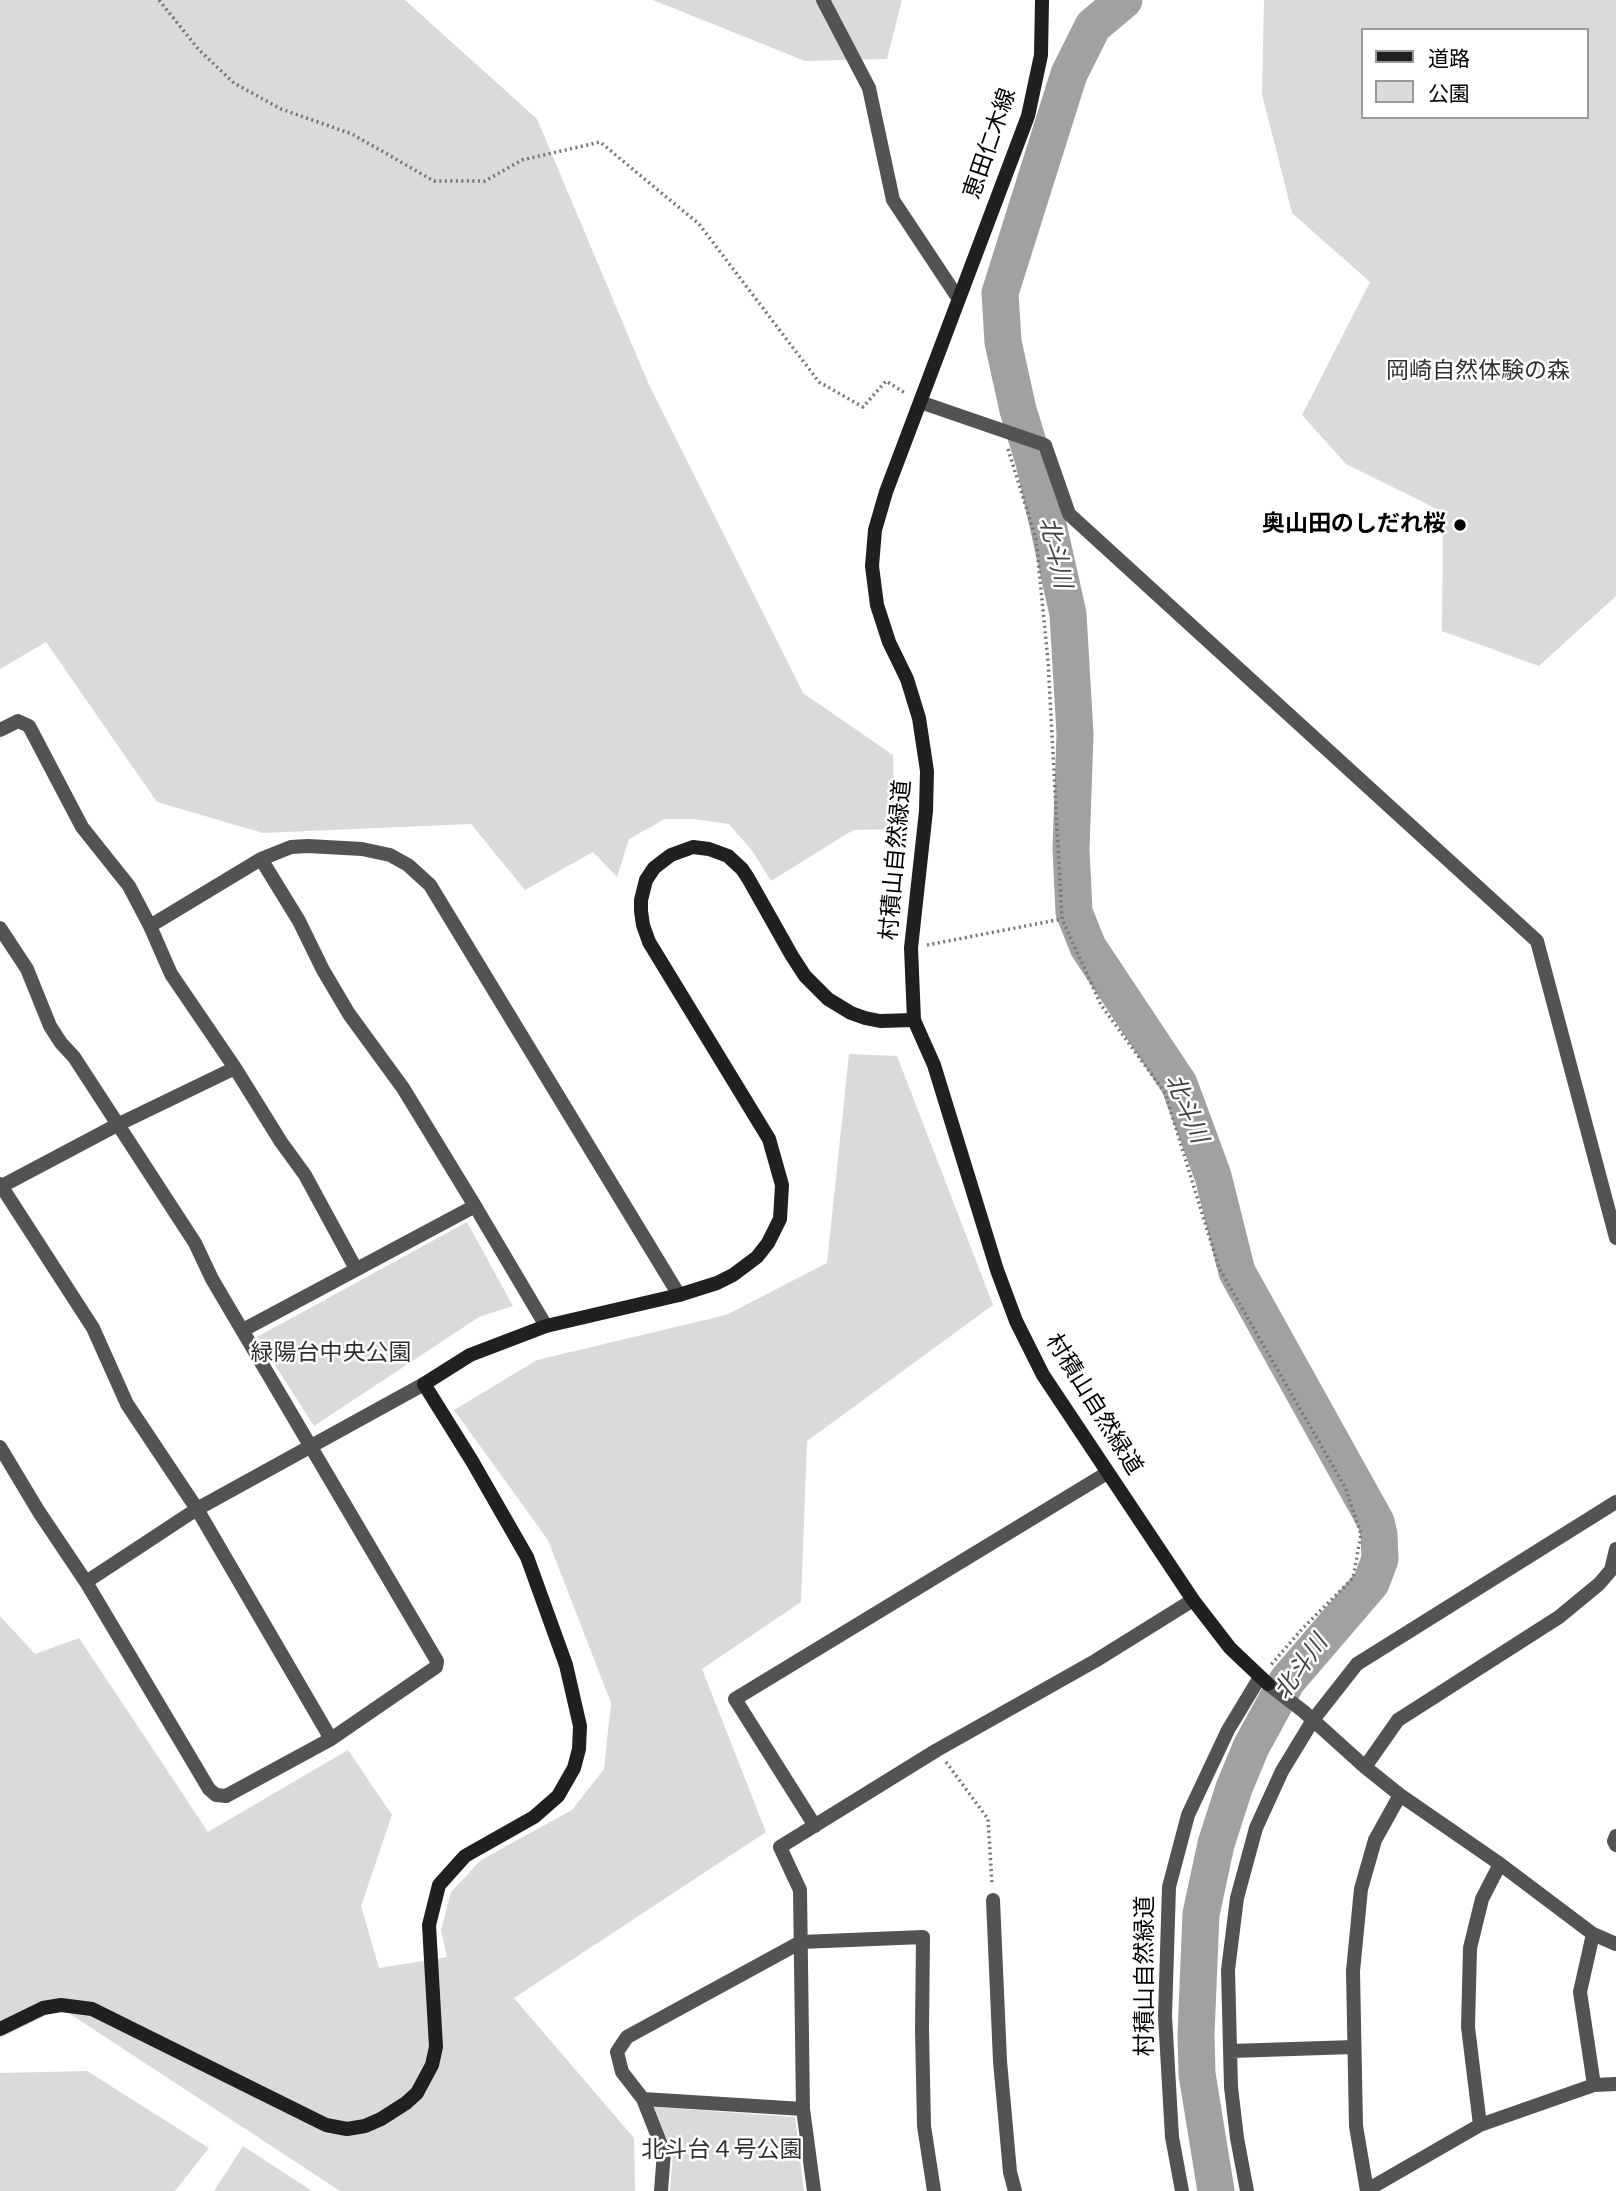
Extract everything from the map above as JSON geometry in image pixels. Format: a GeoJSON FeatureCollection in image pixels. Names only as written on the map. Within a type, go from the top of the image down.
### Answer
{"type":"FeatureCollection","features":[{"type":"Feature","properties":{"kind":"street"},"geometry":{"type":"LineString","coordinates":[[823,0],[869,88],[892,200],[958,298]]}},
{"type":"Feature","properties":{"kind":"street","name":"恵田仁木線"},"geometry":{"type":"LineString","coordinates":[[958,298],[1028,116],[1041,55],[1042,0]]}},
{"type":"Feature","properties":{"kind":"street","name":"村積山自然緑道"},"geometry":{"type":"LineString","coordinates":[[958,298],[886,492],[875,530],[872,566],[877,605],[907,679],[919,718],[927,771],[926,811],[911,948],[914,1020],[934,1065],[997,1270],[1016,1321],[1043,1375],[1193,1600],[1230,1647],[1264,1681],[1228,1730],[1188,1815],[1169,1887],[1166,2016],[1172,2137],[1182,2191]]}},
{"type":"Feature","properties":{"kind":"street"},"geometry":{"type":"LineString","coordinates":[[920,402],[1045,445],[1069,514],[1537,941],[1616,1238]]}},
{"type":"Feature","properties":{"kind":"street"},"geometry":{"type":"LineString","coordinates":[[0,730],[18,721],[29,726],[82,827],[129,886],[171,974],[305,1175],[356,1269]]}},
{"type":"Feature","properties":{"kind":"street"},"geometry":{"type":"LineString","coordinates":[[150,926],[261,859],[291,848],[308,846],[362,849],[390,855],[408,865],[430,885],[680,1295]]}},
{"type":"Feature","properties":{"kind":"street"},"geometry":{"type":"LineString","coordinates":[[86,1581],[197,1509],[424,1384],[470,1355],[546,1326],[680,1295],[718,1283],[757,1257],[768,1243],[780,1219],[782,1185],[774,1151],[764,1129],[649,942],[643,925],[641,900],[646,880],[654,868],[671,855],[693,847],[728,856],[748,878],[805,976],[828,999],[865,1018],[880,1021],[914,1020]]}},
{"type":"Feature","properties":{"kind":"street"},"geometry":{"type":"LineString","coordinates":[[261,859],[299,921],[349,1014],[403,1088],[546,1326]]}},
{"type":"Feature","properties":{"kind":"street"},"geometry":{"type":"LineString","coordinates":[[0,928],[27,969],[50,1026],[74,1057],[195,1243],[212,1279],[438,1661],[436,1667],[331,1739],[226,1796],[216,1795],[209,1789],[86,1581],[39,1512],[0,1447]]}},
{"type":"Feature","properties":{"kind":"street"},"geometry":{"type":"LineString","coordinates":[[235,1068],[117,1125],[1,1186],[93,1328],[127,1404],[197,1509],[331,1739]]}},
{"type":"Feature","properties":{"kind":"street"},"geometry":{"type":"LineString","coordinates":[[243,1331],[475,1206]]}},
{"type":"Feature","properties":{"kind":"street"},"geometry":{"type":"LineString","coordinates":[[0,2029],[43,2008],[61,2005],[92,2009],[326,2125],[347,2129],[365,2126],[381,2119],[417,2093],[432,2066],[436,2047],[429,1924],[439,1885],[465,1856],[534,1817],[558,1796],[573,1768],[579,1749],[580,1726],[566,1665],[527,1557],[424,1384]]}},
{"type":"Feature","properties":{"kind":"street"},"geometry":{"type":"LineString","coordinates":[[815,1826],[735,1699],[1107,1473]]}},
{"type":"Feature","properties":{"kind":"street"},"geometry":{"type":"LineString","coordinates":[[1247,2191],[1231,2087],[1228,1970],[1237,1898],[1256,1828],[1308,1716],[1357,1664],[1616,1502]]}},
{"type":"Feature","properties":{"kind":"street"},"geometry":{"type":"LineString","coordinates":[[1365,1768],[1398,1720],[1559,1617],[1599,1584],[1611,1570],[1616,1549]]}},
{"type":"Feature","properties":{"kind":"street"},"geometry":{"type":"LineString","coordinates":[[814,2191],[803,2109],[800,1890],[780,1847],[937,1749],[1095,1661],[1193,1600]]}},
{"type":"Feature","properties":{"kind":"street"},"geometry":{"type":"LineString","coordinates":[[1264,1681],[1400,1795],[1500,1864],[1593,1934],[1616,1944]]}},
{"type":"Feature","properties":{"kind":"street"},"geometry":{"type":"LineString","coordinates":[[1400,1795],[1376,1840],[1361,1889],[1353,1971],[1356,2126],[1367,2191],[1480,2125],[1594,2085],[1616,2084]]}},
{"type":"Feature","properties":{"kind":"street"},"geometry":{"type":"LineString","coordinates":[[1616,1836],[1616,1845]]}},
{"type":"Feature","properties":{"kind":"street"},"geometry":{"type":"LineString","coordinates":[[1480,2125],[1468,2027],[1470,1948],[1482,1899],[1500,1864]]}},
{"type":"Feature","properties":{"kind":"street"},"geometry":{"type":"LineString","coordinates":[[993,1900],[1000,2061],[1010,2172],[1015,2191]]}},
{"type":"Feature","properties":{"kind":"street"},"geometry":{"type":"LineString","coordinates":[[1593,1934],[1580,1992],[1594,2085]]}},
{"type":"Feature","properties":{"kind":"street"},"geometry":{"type":"LineString","coordinates":[[661,2191],[664,2152],[643,2099],[622,2072],[617,2052],[626,2037],[801,1942],[923,1937],[924,2126],[934,2191]]}},
{"type":"Feature","properties":{"kind":"street"},"geometry":{"type":"LineString","coordinates":[[1231,2051],[1354,2047]]}},
{"type":"Feature","properties":{"kind":"street"},"geometry":{"type":"LineString","coordinates":[[643,2099],[803,2109]]}},
{"type":"Feature","properties":{"kind":"path"},"geometry":{"type":"LineString","coordinates":[[159,0],[199,50],[234,83],[281,109],[352,134],[434,181],[485,181],[522,160],[600,142],[699,224],[819,382],[863,407],[886,381],[920,402]]}},
{"type":"Feature","properties":{"kind":"path"},"geometry":{"type":"LineString","coordinates":[[1002,430],[1037,539],[1048,662],[1062,919],[1101,1005],[1165,1093],[1219,1268],[1345,1487],[1360,1534],[1353,1578],[1302,1629],[1264,1681]]}},
{"type":"Feature","properties":{"kind":"path"},"geometry":{"type":"LineString","coordinates":[[911,948],[1062,919]]}},
{"type":"Feature","properties":{"kind":"path"},"geometry":{"type":"LineString","coordinates":[[937,1749],[988,1819],[993,1900]]}},
{"type":"Feature","properties":{"kind":"green space"},"geometry":{"type":"Polygon","coordinates":[[[0,0],[405,0],[537,119],[649,385],[803,693],[893,755],[895,829],[853,830],[771,881],[753,852],[729,824],[693,819],[665,819],[629,839],[617,877],[593,852],[525,890],[471,824],[263,833],[157,802],[46,642],[0,669],[0,0]]]}},
{"type":"Feature","properties":{"kind":"green space"},"geometry":{"type":"Polygon","coordinates":[[[653,0],[902,0],[887,59],[805,61],[653,0]]]}},
{"type":"Feature","properties":{"kind":"green space","name":"岡崎自然体験の森"},"geometry":{"type":"Polygon","coordinates":[[[1264,0],[1616,0],[1616,596],[1539,666],[1442,631],[1443,512],[1346,464],[1302,415],[1370,282],[1292,213],[1262,94],[1264,0]]]}},
{"type":"Feature","properties":{"kind":"green space"},"geometry":{"type":"Polygon","coordinates":[[[849,1054],[897,1056],[993,1305],[807,1441],[801,1602],[702,1669],[766,1832],[514,1998],[634,2138],[635,2191],[340,2191],[61,2008],[0,2038],[0,1616],[35,1654],[79,1638],[208,1832],[348,1750],[392,1815],[361,1906],[379,1968],[447,1957],[441,1930],[451,1892],[481,1860],[572,1810],[604,1769],[611,1703],[548,1540],[454,1410],[537,1360],[726,1315],[827,1263],[849,1054]]]}},
{"type":"Feature","properties":{"kind":"green space","name":"緑陽台中央公園"},"geometry":{"type":"Polygon","coordinates":[[[467,1222],[513,1306],[479,1317],[314,1426],[257,1337],[467,1222]]]}},
{"type":"Feature","properties":{"kind":"green space"},"geometry":{"type":"Polygon","coordinates":[[[87,2071],[209,2148],[175,2191],[0,2191],[0,2073],[87,2071]]]}},
{"type":"Feature","properties":{"kind":"green space","name":"北斗台４号公園"},"geometry":{"type":"Polygon","coordinates":[[[654,2107],[795,2117],[804,2191],[670,2191],[673,2154],[654,2107]]]}},
{"type":"Feature","properties":{"kind":"green space"},"geometry":{"type":"Polygon","coordinates":[[[243,2146],[312,2191],[214,2191],[243,2146]]]}},
{"type":"Feature","properties":{"kind":"waterway","name":"北斗川"},"geometry":{"type":"LineString","coordinates":[[1124,0],[1093,26],[1069,74],[1000,293],[1003,342],[1018,410],[1034,462],[1068,614],[1075,734],[1071,849],[1074,912],[1088,947],[1179,1084],[1213,1176],[1237,1272],[1376,1522],[1379,1535],[1380,1559],[1371,1583],[1287,1681],[1251,1747],[1216,1844],[1201,1914],[1196,2035],[1197,2074],[1216,2191]]}},
{"type":"Feature","properties":{"kind":"place","name":"奥山田のしだれ桜"},"geometry":{"type":"Point","coordinates":[1460,525]}}]}
